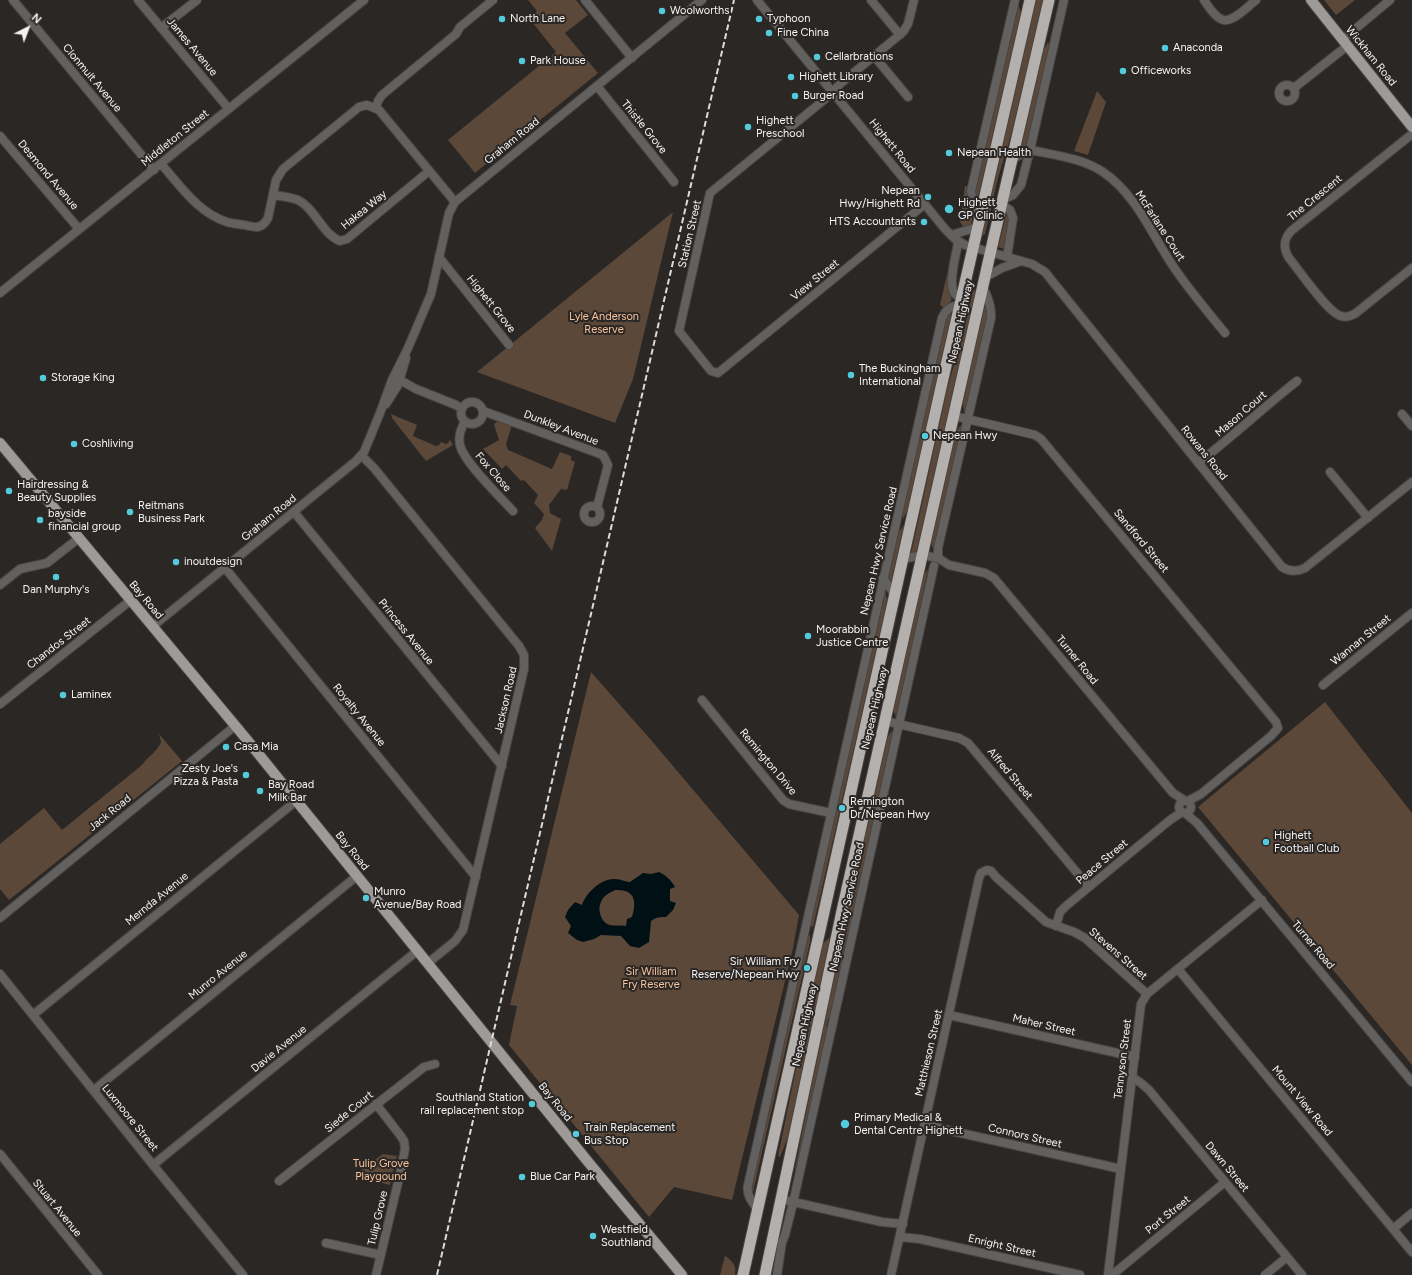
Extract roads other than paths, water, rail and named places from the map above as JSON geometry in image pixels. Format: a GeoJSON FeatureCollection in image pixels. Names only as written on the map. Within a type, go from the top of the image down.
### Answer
{"type":"FeatureCollection","features":[{"type":"Feature","properties":{"kind":"highway","name":"Nepean Highway"},"geometry":{"type":"LineString","coordinates":[[765,1275],[775,1251],[780,1199],[837,938],[990,252],[1049,0]]}},
{"type":"Feature","properties":{"kind":"highway","name":"Nepean Highway"},"geometry":{"type":"LineString","coordinates":[[743,1275],[912,517],[1029,5]]}},
{"type":"Feature","properties":{"kind":"highway"},"geometry":{"type":"LineString","coordinates":[[965,283],[984,282]]}},
{"type":"Feature","properties":{"kind":"highway"},"geometry":{"type":"LineString","coordinates":[[819,934],[837,938]]}},
{"type":"Feature","properties":{"kind":"main road","name":"Wickham Road"},"geometry":{"type":"LineString","coordinates":[[1311,0],[1412,127]]}},
{"type":"Feature","properties":{"kind":"main road","name":"Bay Road"},"geometry":{"type":"LineString","coordinates":[[0,443],[235,726],[418,950],[589,1163],[682,1275]]}},
{"type":"Feature","properties":{"kind":"street","name":"Clonmult Avenue"},"geometry":{"type":"LineString","coordinates":[[13,0],[154,170]]}},
{"type":"Feature","properties":{"kind":"street","name":"James Avenue"},"geometry":{"type":"LineString","coordinates":[[138,0],[229,109]]}},
{"type":"Feature","properties":{"kind":"street"},"geometry":{"type":"LineString","coordinates":[[161,28],[197,0]]}},
{"type":"Feature","properties":{"kind":"street","name":"Middleton Street"},"geometry":{"type":"LineString","coordinates":[[1,290],[154,170],[364,0]]}},
{"type":"Feature","properties":{"kind":"street"},"geometry":{"type":"LineString","coordinates":[[376,108],[382,95],[456,34],[460,26],[493,0]]}},
{"type":"Feature","properties":{"kind":"street"},"geometry":{"type":"LineString","coordinates":[[585,0],[632,58]]}},
{"type":"Feature","properties":{"kind":"street","name":"Graham Road"},"geometry":{"type":"LineString","coordinates":[[153,626],[362,456],[380,413],[397,382],[400,362],[408,348],[431,294],[449,213],[455,202],[702,0]]}},
{"type":"Feature","properties":{"kind":"street","name":"Highett Road"},"geometry":{"type":"LineString","coordinates":[[757,0],[951,235],[958,242],[973,248],[990,252]]}},
{"type":"Feature","properties":{"kind":"street"},"geometry":{"type":"LineString","coordinates":[[871,0],[900,35]]}},
{"type":"Feature","properties":{"kind":"street"},"geometry":{"type":"LineString","coordinates":[[833,92],[840,84],[900,35],[908,24],[914,0]]}},
{"type":"Feature","properties":{"kind":"street"},"geometry":{"type":"LineString","coordinates":[[951,235],[979,224],[971,191],[1015,0]]}},
{"type":"Feature","properties":{"kind":"street","name":"Nepean Highway"},"geometry":{"type":"LineString","coordinates":[[1019,0],[1029,5]]}},
{"type":"Feature","properties":{"kind":"street"},"geometry":{"type":"LineString","coordinates":[[1007,257],[1013,218],[1010,210],[1002,202],[1013,195],[1021,186],[1064,0]]}},
{"type":"Feature","properties":{"kind":"street"},"geometry":{"type":"LineString","coordinates":[[1204,0],[1219,18],[1225,21],[1234,18],[1256,0]]}},
{"type":"Feature","properties":{"kind":"street"},"geometry":{"type":"LineString","coordinates":[[1294,88],[1345,43],[1390,0]]}},
{"type":"Feature","properties":{"kind":"street"},"geometry":{"type":"LineString","coordinates":[[1042,32],[1056,36]]}},
{"type":"Feature","properties":{"kind":"street"},"geometry":{"type":"LineString","coordinates":[[874,56],[908,97]]}},
{"type":"Feature","properties":{"kind":"street","name":"Thistle Grove"},"geometry":{"type":"LineString","coordinates":[[597,86],[674,182]]}},
{"type":"Feature","properties":{"kind":"street","name":"Station Street"},"geometry":{"type":"LineString","coordinates":[[718,373],[711,371],[678,331],[710,193],[833,92]]}},
{"type":"Feature","properties":{"kind":"street"},"geometry":{"type":"LineString","coordinates":[[161,164],[193,201],[205,211],[226,222],[260,227],[265,224],[268,218],[276,180],[283,169],[359,107],[367,105],[379,110],[455,202]]}},
{"type":"Feature","properties":{"kind":"street","name":"The Crescent"},"geometry":{"type":"LineString","coordinates":[[1412,134],[1291,231],[1284,242],[1289,258],[1330,309],[1337,315],[1345,317],[1356,313],[1412,268]]}},
{"type":"Feature","properties":{"kind":"street","name":"Desmond Avenue"},"geometry":{"type":"LineString","coordinates":[[0,136],[79,229]]}},
{"type":"Feature","properties":{"kind":"street"},"geometry":{"type":"LineString","coordinates":[[1012,159],[1030,150]]}},
{"type":"Feature","properties":{"kind":"street","name":"McFarlane Court"},"geometry":{"type":"LineString","coordinates":[[1030,150],[1085,163],[1102,171],[1116,182],[1140,212],[1175,269],[1225,333]]}},
{"type":"Feature","properties":{"kind":"street","name":"Hakea Way"},"geometry":{"type":"LineString","coordinates":[[273,195],[297,200],[304,204],[333,238],[340,241],[346,239],[429,171]]}},
{"type":"Feature","properties":{"kind":"street","name":"View Street"},"geometry":{"type":"LineString","coordinates":[[718,373],[925,204]]}},
{"type":"Feature","properties":{"kind":"street"},"geometry":{"type":"LineString","coordinates":[[958,242],[951,281],[954,292],[961,301]]}},
{"type":"Feature","properties":{"kind":"street","name":"Rowans Road"},"geometry":{"type":"LineString","coordinates":[[990,252],[1037,266],[1045,272],[1279,564],[1288,570],[1298,571],[1305,568],[1412,482]]}},
{"type":"Feature","properties":{"kind":"street","name":"Highett Grove"},"geometry":{"type":"LineString","coordinates":[[440,257],[509,345]]}},
{"type":"Feature","properties":{"kind":"street"},"geometry":{"type":"LineString","coordinates":[[938,558],[938,548],[991,318],[991,306],[984,282],[1002,268],[1021,261]]}},
{"type":"Feature","properties":{"kind":"street","name":"Highett Grove"},"geometry":{"type":"LineString","coordinates":[[437,270],[447,273],[455,278]]}},
{"type":"Feature","properties":{"kind":"street","name":"Nepean Hwy Service Road"},"geometry":{"type":"LineString","coordinates":[[758,1210],[750,1199],[748,1185],[883,578],[942,318],[946,310],[961,301]]}},
{"type":"Feature","properties":{"kind":"street","name":"Mason Court"},"geometry":{"type":"LineString","coordinates":[[1198,463],[1227,441],[1297,381]]}},
{"type":"Feature","properties":{"kind":"street"},"geometry":{"type":"LineString","coordinates":[[397,382],[456,405],[464,406],[472,402],[478,403],[483,411],[483,417],[479,422],[473,424],[465,421],[461,415],[464,406]]}},
{"type":"Feature","properties":{"kind":"street","name":"Dunkley Avenue"},"geometry":{"type":"LineString","coordinates":[[483,411],[603,456],[608,464],[597,507]]}},
{"type":"Feature","properties":{"kind":"street"},"geometry":{"type":"LineString","coordinates":[[1402,414],[1412,426]]}},
{"type":"Feature","properties":{"kind":"street","name":"Sandford Street"},"geometry":{"type":"LineString","coordinates":[[954,416],[1035,435],[1041,439],[1276,722],[1278,728]]}},
{"type":"Feature","properties":{"kind":"street","name":"Fox Close"},"geometry":{"type":"LineString","coordinates":[[465,421],[460,433],[460,446],[462,452],[513,511]]}},
{"type":"Feature","properties":{"kind":"street","name":"Jackson Road"},"geometry":{"type":"LineString","coordinates":[[362,456],[374,468],[522,650],[525,659],[524,669],[465,925],[462,934],[428,963]]}},
{"type":"Feature","properties":{"kind":"street"},"geometry":{"type":"LineString","coordinates":[[1330,472],[1368,518]]}},
{"type":"Feature","properties":{"kind":"street","name":"Princess Avenue"},"geometry":{"type":"LineString","coordinates":[[294,512],[502,766]]}},
{"type":"Feature","properties":{"kind":"street"},"geometry":{"type":"LineString","coordinates":[[896,526],[912,517]]}},
{"type":"Feature","properties":{"kind":"street"},"geometry":{"type":"LineString","coordinates":[[0,585],[20,569],[47,563],[79,538]]}},
{"type":"Feature","properties":{"kind":"street","name":"Turner Road"},"geometry":{"type":"LineString","coordinates":[[903,559],[922,555],[938,558],[949,565]]}},
{"type":"Feature","properties":{"kind":"street","name":"Turner Road"},"geometry":{"type":"LineString","coordinates":[[919,568],[949,565],[985,573],[998,582],[1412,1082]]}},
{"type":"Feature","properties":{"kind":"street","name":"Nepean Hwy Service Road"},"geometry":{"type":"LineString","coordinates":[[777,1275],[775,1251],[793,1203],[934,566]]}},
{"type":"Feature","properties":{"kind":"street","name":"Royalty Avenue"},"geometry":{"type":"LineString","coordinates":[[225,568],[476,877]]}},
{"type":"Feature","properties":{"kind":"street"},"geometry":{"type":"LineString","coordinates":[[883,578],[895,596]]}},
{"type":"Feature","properties":{"kind":"street","name":"Chandos Street"},"geometry":{"type":"LineString","coordinates":[[0,704],[131,600]]}},
{"type":"Feature","properties":{"kind":"street","name":"Wannan Street"},"geometry":{"type":"LineString","coordinates":[[1323,685],[1412,613]]}},
{"type":"Feature","properties":{"kind":"street","name":"Remington Drive"},"geometry":{"type":"LineString","coordinates":[[702,700],[783,800],[789,804],[831,813]]}},
{"type":"Feature","properties":{"kind":"street","name":"Alfred Street"},"geometry":{"type":"LineString","coordinates":[[885,721],[959,738],[972,746],[1089,887]]}},
{"type":"Feature","properties":{"kind":"street","name":"Jack Road"},"geometry":{"type":"LineString","coordinates":[[0,918],[235,726]]}},
{"type":"Feature","properties":{"kind":"street","name":"Peace Street"},"geometry":{"type":"LineString","coordinates":[[1056,926],[1060,912],[1272,736],[1278,728]]}},
{"type":"Feature","properties":{"kind":"street","name":"Mernda Avenue"},"geometry":{"type":"LineString","coordinates":[[33,1015],[296,801]]}},
{"type":"Feature","properties":{"kind":"street","name":"Matthieson Street"},"geometry":{"type":"LineString","coordinates":[[891,1275],[981,873],[985,870],[991,874]]}},
{"type":"Feature","properties":{"kind":"street","name":"Stevens Street"},"geometry":{"type":"LineString","coordinates":[[991,874],[1046,922],[1074,932],[1085,938],[1147,994]]}},
{"type":"Feature","properties":{"kind":"street","name":"Munro Avenue"},"geometry":{"type":"LineString","coordinates":[[94,1090],[357,876]]}},
{"type":"Feature","properties":{"kind":"street"},"geometry":{"type":"LineString","coordinates":[[1147,994],[1262,900]]}},
{"type":"Feature","properties":{"kind":"street","name":"Nepean Hwy Service Road"},"geometry":{"type":"LineString","coordinates":[[805,930],[819,934]]}},
{"type":"Feature","properties":{"kind":"street","name":"Davie Avenue"},"geometry":{"type":"LineString","coordinates":[[153,1165],[418,950]]}},
{"type":"Feature","properties":{"kind":"street","name":"Mount View Road"},"geometry":{"type":"LineString","coordinates":[[1178,969],[1412,1252]]}},
{"type":"Feature","properties":{"kind":"street","name":"Luxmoore Street"},"geometry":{"type":"LineString","coordinates":[[0,974],[243,1275]]}},
{"type":"Feature","properties":{"kind":"street","name":"Tennyson Street"},"geometry":{"type":"LineString","coordinates":[[1108,1275],[1141,1004],[1147,994]]}},
{"type":"Feature","properties":{"kind":"street","name":"Maher Street"},"geometry":{"type":"LineString","coordinates":[[949,1015],[1135,1057]]}},
{"type":"Feature","properties":{"kind":"street","name":"Siede Court"},"geometry":{"type":"LineString","coordinates":[[279,1182],[376,1104],[424,1068],[435,1064]]}},
{"type":"Feature","properties":{"kind":"street","name":"Dawn Street"},"geometry":{"type":"LineString","coordinates":[[1132,1077],[1145,1086],[1302,1275]]}},
{"type":"Feature","properties":{"kind":"street","name":"Tulip Grove"},"geometry":{"type":"LineString","coordinates":[[376,1104],[400,1135],[404,1142],[405,1149],[376,1275]]}},
{"type":"Feature","properties":{"kind":"street","name":"Connors Street"},"geometry":{"type":"LineString","coordinates":[[925,1125],[1121,1169]]}},
{"type":"Feature","properties":{"kind":"street","name":"Stuart Avenue"},"geometry":{"type":"LineString","coordinates":[[0,1154],[98,1275]]}},
{"type":"Feature","properties":{"kind":"street","name":"Port Street"},"geometry":{"type":"LineString","coordinates":[[1112,1275],[1225,1182]]}},
{"type":"Feature","properties":{"kind":"street","name":"Enright Street"},"geometry":{"type":"LineString","coordinates":[[780,1199],[882,1222],[920,1239],[1080,1275]]}},
{"type":"Feature","properties":{"kind":"street"},"geometry":{"type":"LineString","coordinates":[[1393,1229],[1412,1213]]}},
{"type":"Feature","properties":{"kind":"street"},"geometry":{"type":"LineString","coordinates":[[326,1243],[381,1255]]}},
{"type":"Feature","properties":{"kind":"street"},"geometry":{"type":"LineString","coordinates":[[1110,1256],[1116,1262],[1124,1265]]}},
{"type":"Feature","properties":{"kind":"street"},"geometry":{"type":"LineString","coordinates":[[1265,1275],[1287,1257]]}},
{"type":"Feature","properties":{"kind":"railway"},"geometry":{"type":"LineString","coordinates":[[437,1275],[734,0]]}},
{"type":"Feature","properties":{"kind":"place","name":"Woolworths"},"geometry":{"type":"Point","coordinates":[662,11]}},
{"type":"Feature","properties":{"kind":"place","name":"North Lane"},"geometry":{"type":"Point","coordinates":[502,19]}},
{"type":"Feature","properties":{"kind":"place","name":"Typhoon"},"geometry":{"type":"Point","coordinates":[759,19]}},
{"type":"Feature","properties":{"kind":"place","name":"Fine China"},"geometry":{"type":"Point","coordinates":[769,33]}},
{"type":"Feature","properties":{"kind":"place","name":"Anaconda"},"geometry":{"type":"Point","coordinates":[1165,48]}},
{"type":"Feature","properties":{"kind":"place","name":"Cellarbrations"},"geometry":{"type":"Point","coordinates":[817,57]}},
{"type":"Feature","properties":{"kind":"place","name":"Park House"},"geometry":{"type":"Point","coordinates":[522,61]}},
{"type":"Feature","properties":{"kind":"place","name":"Officeworks"},"geometry":{"type":"Point","coordinates":[1123,71]}},
{"type":"Feature","properties":{"kind":"place","name":"Highett Library"},"geometry":{"type":"Point","coordinates":[791,77]}},
{"type":"Feature","properties":{"kind":"place","name":"Burger Road"},"geometry":{"type":"Point","coordinates":[795,96]}},
{"type":"Feature","properties":{"kind":"place","name":"Highett Preschool"},"geometry":{"type":"Point","coordinates":[748,127]}},
{"type":"Feature","properties":{"kind":"place","name":"Nepean Health"},"geometry":{"type":"Point","coordinates":[949,153]}},
{"type":"Feature","properties":{"kind":"place","name":"Nepean Hwy/Highett Rd"},"geometry":{"type":"Point","coordinates":[928,197]}},
{"type":"Feature","properties":{"kind":"place","name":"Highett GP Clinic"},"geometry":{"type":"Point","coordinates":[949,209]}},
{"type":"Feature","properties":{"kind":"place","name":"HTS Accountants"},"geometry":{"type":"Point","coordinates":[924,222]}},
{"type":"Feature","properties":{"kind":"place","name":"The Buckingham International"},"geometry":{"type":"Point","coordinates":[851,375]}},
{"type":"Feature","properties":{"kind":"place","name":"Storage King"},"geometry":{"type":"Point","coordinates":[43,378]}},
{"type":"Feature","properties":{"kind":"place","name":"Nepean Hwy"},"geometry":{"type":"Point","coordinates":[925,436]}},
{"type":"Feature","properties":{"kind":"place","name":"Coshliving"},"geometry":{"type":"Point","coordinates":[74,444]}},
{"type":"Feature","properties":{"kind":"place","name":"Hairdressing & Beauty Supplies"},"geometry":{"type":"Point","coordinates":[9,491]}},
{"type":"Feature","properties":{"kind":"place","name":"Reitmans Business Park"},"geometry":{"type":"Point","coordinates":[130,512]}},
{"type":"Feature","properties":{"kind":"place","name":"bayside financial group"},"geometry":{"type":"Point","coordinates":[40,520]}},
{"type":"Feature","properties":{"kind":"place","name":"inoutdesign"},"geometry":{"type":"Point","coordinates":[176,562]}},
{"type":"Feature","properties":{"kind":"place","name":"Dan Murphy's"},"geometry":{"type":"Point","coordinates":[56,577]}},
{"type":"Feature","properties":{"kind":"place","name":"Moorabbin Justice Centre"},"geometry":{"type":"Point","coordinates":[808,636]}},
{"type":"Feature","properties":{"kind":"place","name":"Laminex"},"geometry":{"type":"Point","coordinates":[63,695]}},
{"type":"Feature","properties":{"kind":"place","name":"Casa Mia"},"geometry":{"type":"Point","coordinates":[226,747]}},
{"type":"Feature","properties":{"kind":"place","name":"Zesty Joe's Pizza & Pasta"},"geometry":{"type":"Point","coordinates":[246,775]}},
{"type":"Feature","properties":{"kind":"place","name":"Bay Road Milk Bar"},"geometry":{"type":"Point","coordinates":[260,791]}},
{"type":"Feature","properties":{"kind":"place","name":"Remington Dr/Nepean Hwy"},"geometry":{"type":"Point","coordinates":[842,808]}},
{"type":"Feature","properties":{"kind":"place","name":"Highett Football Club"},"geometry":{"type":"Point","coordinates":[1266,842]}},
{"type":"Feature","properties":{"kind":"place","name":"Munro Avenue/Bay Road"},"geometry":{"type":"Point","coordinates":[366,898]}},
{"type":"Feature","properties":{"kind":"place","name":"Sir William Fry Reserve/Nepean Hwy"},"geometry":{"type":"Point","coordinates":[807,968]}},
{"type":"Feature","properties":{"kind":"place","name":"Southland Station rail replacement stop"},"geometry":{"type":"Point","coordinates":[532,1104]}},
{"type":"Feature","properties":{"kind":"place","name":"Primary Medical & Dental Centre Highett"},"geometry":{"type":"Point","coordinates":[845,1124]}},
{"type":"Feature","properties":{"kind":"place","name":"Train Replacement Bus Stop"},"geometry":{"type":"Point","coordinates":[576,1134]}},
{"type":"Feature","properties":{"kind":"place","name":"Blue Car Park"},"geometry":{"type":"Point","coordinates":[522,1177]}},
{"type":"Feature","properties":{"kind":"place","name":"Westfield Southland"},"geometry":{"type":"Point","coordinates":[593,1236]}},
{"type":"Feature","properties":{"kind":"park label","name":"Lyle Anderson Reserve"},"geometry":{"type":"Point","coordinates":[604,323]}},
{"type":"Feature","properties":{"kind":"park label","name":"Sir William Fry Reserve"},"geometry":{"type":"Point","coordinates":[651,978]}},
{"type":"Feature","properties":{"kind":"park label","name":"Tulip Grove Playgound"},"geometry":{"type":"Point","coordinates":[381,1170]}}]}
